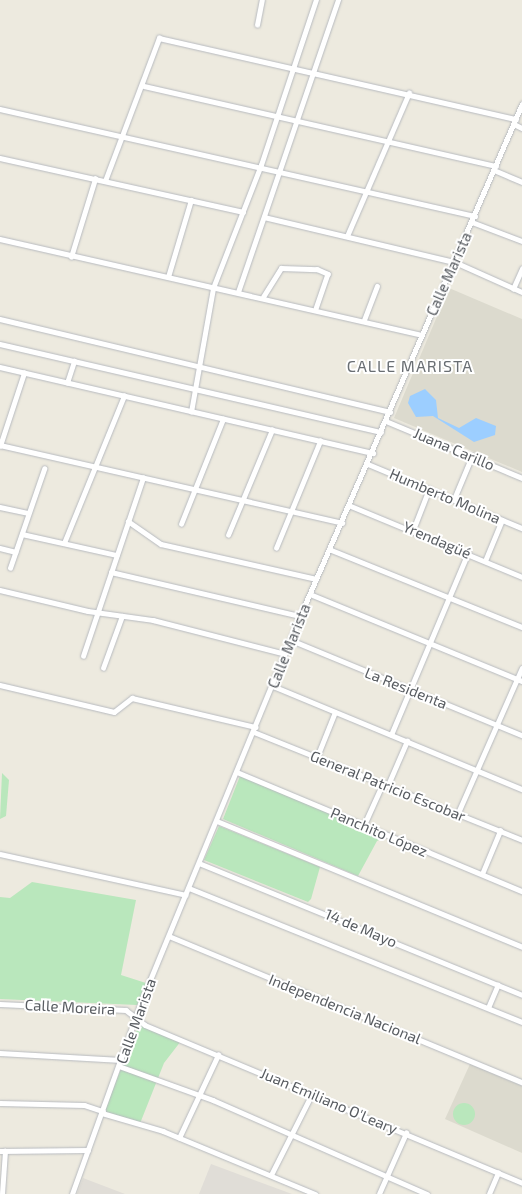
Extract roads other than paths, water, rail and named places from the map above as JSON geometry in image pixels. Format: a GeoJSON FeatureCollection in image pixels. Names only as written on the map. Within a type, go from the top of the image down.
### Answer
{"type":"FeatureCollection","features":[{"type":"Feature","properties":{"kind":"street"},"geometry":{"type":"LineString","coordinates":[[257,25],[262,0]]}},
{"type":"Feature","properties":{"kind":"street"},"geometry":{"type":"LineString","coordinates":[[191,412],[201,366],[213,288],[262,165],[316,0]]}},
{"type":"Feature","properties":{"kind":"street"},"geometry":{"type":"LineString","coordinates":[[238,292],[338,0]]}},
{"type":"Feature","properties":{"kind":"street"},"geometry":{"type":"LineString","coordinates":[[105,181],[121,134],[144,86],[159,38],[409,93],[515,121],[522,128]]}},
{"type":"Feature","properties":{"kind":"street"},"geometry":{"type":"LineString","coordinates":[[144,86],[390,140],[495,168],[522,182]]}},
{"type":"Feature","properties":{"kind":"street"},"geometry":{"type":"LineString","coordinates":[[347,236],[409,93]]}},
{"type":"Feature","properties":{"kind":"street","name":"Calle Marista"},"geometry":{"type":"LineString","coordinates":[[72,1194],[169,936],[273,686],[300,616],[329,549],[351,506],[421,335],[455,262],[522,104]]}},
{"type":"Feature","properties":{"kind":"street"},"geometry":{"type":"LineString","coordinates":[[0,109],[369,189],[475,216]]}},
{"type":"Feature","properties":{"kind":"street"},"geometry":{"type":"LineString","coordinates":[[0,158],[243,212]]}},
{"type":"Feature","properties":{"kind":"street"},"geometry":{"type":"LineString","coordinates":[[71,257],[95,179]]}},
{"type":"Feature","properties":{"kind":"street"},"geometry":{"type":"LineString","coordinates":[[168,277],[191,200]]}},
{"type":"Feature","properties":{"kind":"street"},"geometry":{"type":"LineString","coordinates":[[264,217],[455,262],[522,292]]}},
{"type":"Feature","properties":{"kind":"street"},"geometry":{"type":"LineString","coordinates":[[472,222],[522,241]]}},
{"type":"Feature","properties":{"kind":"street"},"geometry":{"type":"LineString","coordinates":[[0,239],[71,257],[316,308],[421,335]]}},
{"type":"Feature","properties":{"kind":"street"},"geometry":{"type":"LineString","coordinates":[[263,297],[281,268],[317,269],[328,274],[316,308]]}},
{"type":"Feature","properties":{"kind":"street"},"geometry":{"type":"LineString","coordinates":[[513,289],[522,269]]}},
{"type":"Feature","properties":{"kind":"street"},"geometry":{"type":"LineString","coordinates":[[364,320],[377,286]]}},
{"type":"Feature","properties":{"kind":"street"},"geometry":{"type":"LineString","coordinates":[[0,319],[390,412]]}},
{"type":"Feature","properties":{"kind":"street"},"geometry":{"type":"LineString","coordinates":[[0,344],[381,432]]}},
{"type":"Feature","properties":{"kind":"street"},"geometry":{"type":"LineString","coordinates":[[67,383],[74,362]]}},
{"type":"Feature","properties":{"kind":"street"},"geometry":{"type":"LineString","coordinates":[[0,367],[373,453]]}},
{"type":"Feature","properties":{"kind":"street"},"geometry":{"type":"LineString","coordinates":[[24,373],[0,446],[342,523]]}},
{"type":"Feature","properties":{"kind":"street"},"geometry":{"type":"LineString","coordinates":[[64,543],[93,467],[124,396]]}},
{"type":"Feature","properties":{"kind":"street"},"geometry":{"type":"LineString","coordinates":[[181,524],[223,419]]}},
{"type":"Feature","properties":{"kind":"street","name":"Juana Carillo"},"geometry":{"type":"LineString","coordinates":[[386,421],[522,478]]}},
{"type":"Feature","properties":{"kind":"street"},"geometry":{"type":"LineString","coordinates":[[228,535],[246,501],[272,430]]}},
{"type":"Feature","properties":{"kind":"street"},"geometry":{"type":"LineString","coordinates":[[276,548],[320,441]]}},
{"type":"Feature","properties":{"kind":"street"},"geometry":{"type":"LineString","coordinates":[[454,499],[472,456]]}},
{"type":"Feature","properties":{"kind":"street","name":"Humberto Molina"},"geometry":{"type":"LineString","coordinates":[[368,464],[522,528]]}},
{"type":"Feature","properties":{"kind":"street"},"geometry":{"type":"LineString","coordinates":[[10,568],[44,470]]}},
{"type":"Feature","properties":{"kind":"street"},"geometry":{"type":"LineString","coordinates":[[83,656],[143,478]]}},
{"type":"Feature","properties":{"kind":"street"},"geometry":{"type":"LineString","coordinates":[[413,530],[429,489]]}},
{"type":"Feature","properties":{"kind":"street","name":"Yrendagüé"},"geometry":{"type":"LineString","coordinates":[[351,506],[522,576]]}},
{"type":"Feature","properties":{"kind":"street"},"geometry":{"type":"LineString","coordinates":[[0,507],[28,513]]}},
{"type":"Feature","properties":{"kind":"street"},"geometry":{"type":"LineString","coordinates":[[485,560],[502,520]]}},
{"type":"Feature","properties":{"kind":"street"},"geometry":{"type":"LineString","coordinates":[[128,521],[161,544],[316,579]]}},
{"type":"Feature","properties":{"kind":"street"},"geometry":{"type":"LineString","coordinates":[[22,534],[116,556]]}},
{"type":"Feature","properties":{"kind":"street"},"geometry":{"type":"LineString","coordinates":[[0,548],[16,552]]}},
{"type":"Feature","properties":{"kind":"street"},"geometry":{"type":"LineString","coordinates":[[329,549],[522,627]]}},
{"type":"Feature","properties":{"kind":"street"},"geometry":{"type":"LineString","coordinates":[[391,735],[468,554]]}},
{"type":"Feature","properties":{"kind":"street"},"geometry":{"type":"LineString","coordinates":[[111,572],[300,616]]}},
{"type":"Feature","properties":{"kind":"street"},"geometry":{"type":"LineString","coordinates":[[0,590],[285,654]]}},
{"type":"Feature","properties":{"kind":"street"},"geometry":{"type":"LineString","coordinates":[[310,594],[519,680]]}},
{"type":"Feature","properties":{"kind":"street"},"geometry":{"type":"LineString","coordinates":[[103,668],[122,616]]}},
{"type":"Feature","properties":{"kind":"street","name":"La Residenta"},"geometry":{"type":"LineString","coordinates":[[291,640],[522,735]]}},
{"type":"Feature","properties":{"kind":"street"},"geometry":{"type":"LineString","coordinates":[[458,812],[496,725],[519,680],[522,668]]}},
{"type":"Feature","properties":{"kind":"street"},"geometry":{"type":"LineString","coordinates":[[0,685],[114,712],[132,698],[256,727]]}},
{"type":"Feature","properties":{"kind":"street"},"geometry":{"type":"LineString","coordinates":[[273,686],[522,789]]}},
{"type":"Feature","properties":{"kind":"street"},"geometry":{"type":"LineString","coordinates":[[317,758],[335,712]]}},
{"type":"Feature","properties":{"kind":"street","name":"General Patricio Escobar"},"geometry":{"type":"LineString","coordinates":[[254,732],[458,812],[522,840]]}},
{"type":"Feature","properties":{"kind":"street"},"geometry":{"type":"LineString","coordinates":[[364,825],[406,741]]}},
{"type":"Feature","properties":{"kind":"street","name":"Panchito López"},"geometry":{"type":"LineString","coordinates":[[237,772],[522,891]]}},
{"type":"Feature","properties":{"kind":"street"},"geometry":{"type":"LineString","coordinates":[[217,821],[522,947]]}},
{"type":"Feature","properties":{"kind":"street"},"geometry":{"type":"LineString","coordinates":[[482,874],[500,831]]}},
{"type":"Feature","properties":{"kind":"street"},"geometry":{"type":"LineString","coordinates":[[0,854],[186,895]]}},
{"type":"Feature","properties":{"kind":"street","name":"14 de Mayo"},"geometry":{"type":"LineString","coordinates":[[199,863],[522,994]]}},
{"type":"Feature","properties":{"kind":"street"},"geometry":{"type":"LineString","coordinates":[[189,888],[522,1022]]}},
{"type":"Feature","properties":{"kind":"street","name":"Independencia Nacional"},"geometry":{"type":"LineString","coordinates":[[169,936],[522,1082]]}},
{"type":"Feature","properties":{"kind":"street"},"geometry":{"type":"LineString","coordinates":[[488,1008],[498,985]]}},
{"type":"Feature","properties":{"kind":"street","name":"Calle Moreira"},"geometry":{"type":"LineString","coordinates":[[0,1004],[104,1008],[138,1016]]}},
{"type":"Feature","properties":{"kind":"street","name":"Juan Emiliano O'Leary"},"geometry":{"type":"LineString","coordinates":[[138,1016],[146,1025],[522,1183]]}},
{"type":"Feature","properties":{"kind":"street"},"geometry":{"type":"LineString","coordinates":[[0,1053],[121,1060]]}},
{"type":"Feature","properties":{"kind":"street"},"geometry":{"type":"LineString","coordinates":[[179,1138],[218,1055]]}},
{"type":"Feature","properties":{"kind":"street"},"geometry":{"type":"LineString","coordinates":[[119,1066],[200,1096],[427,1194]]}},
{"type":"Feature","properties":{"kind":"street"},"geometry":{"type":"LineString","coordinates":[[271,1175],[312,1094]]}},
{"type":"Feature","properties":{"kind":"street"},"geometry":{"type":"LineString","coordinates":[[0,1103],[84,1105],[179,1138],[315,1194]]}},
{"type":"Feature","properties":{"kind":"street"},"geometry":{"type":"LineString","coordinates":[[379,1194],[406,1133]]}},
{"type":"Feature","properties":{"kind":"street"},"geometry":{"type":"LineString","coordinates":[[2,1194],[2,1151],[88,1150]]}},
{"type":"Feature","properties":{"kind":"street"},"geometry":{"type":"LineString","coordinates":[[489,1194],[498,1173]]}},
{"type":"Feature","properties":{"kind":"water"},"geometry":{"type":"Polygon","coordinates":[[[425,389],[436,400],[438,418],[459,428],[476,418],[496,426],[495,435],[474,442],[433,416],[416,417],[408,403],[410,396],[425,389]]]}},
{"type":"Feature","properties":{"kind":"district","name":"CALLE MARISTA"},"geometry":{"type":"Point","coordinates":[410,366]}}]}
